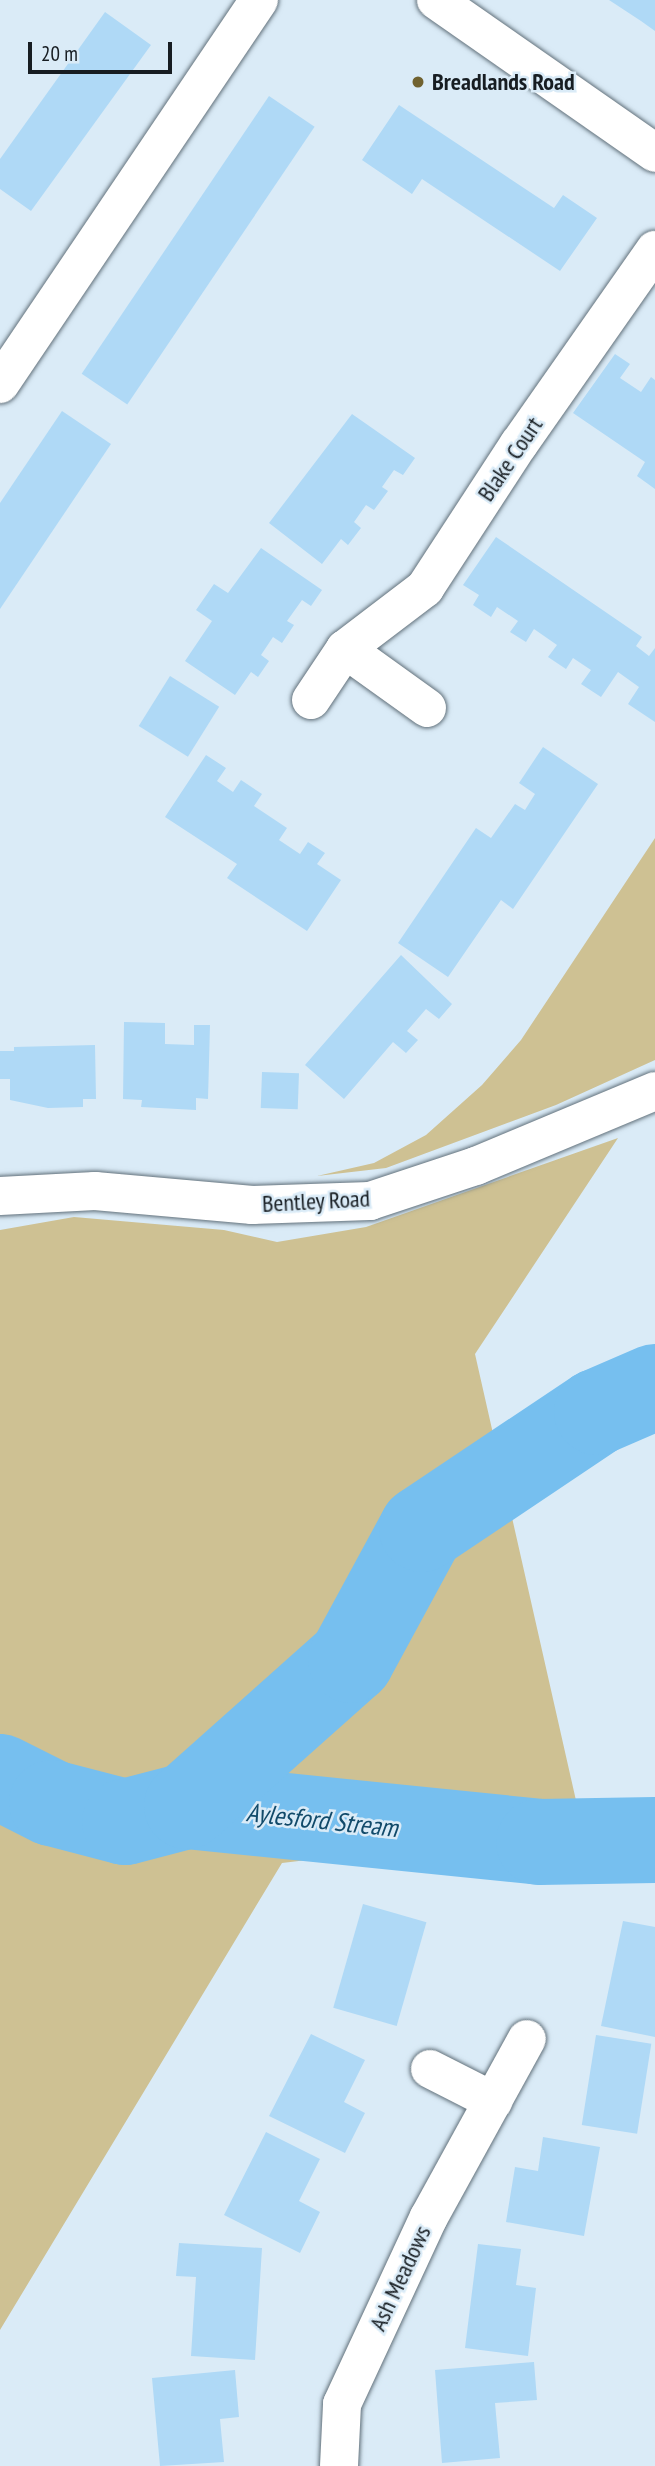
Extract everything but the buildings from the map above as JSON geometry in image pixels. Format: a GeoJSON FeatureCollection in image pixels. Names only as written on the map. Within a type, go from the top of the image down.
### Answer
{"type":"FeatureCollection","features":[{"type":"Feature","properties":{"kind":"street"},"geometry":{"type":"LineString","coordinates":[[0,384],[258,0]]}},
{"type":"Feature","properties":{"kind":"street"},"geometry":{"type":"LineString","coordinates":[[436,0],[655,153]]}},
{"type":"Feature","properties":{"kind":"street","name":"Blake Court"},"geometry":{"type":"LineString","coordinates":[[311,700],[345,649],[425,588],[519,444],[655,250]]}},
{"type":"Feature","properties":{"kind":"street"},"geometry":{"type":"LineString","coordinates":[[345,649],[427,708]]}},
{"type":"Feature","properties":{"kind":"street","name":"Bentley Road"},"geometry":{"type":"LineString","coordinates":[[0,1196],[95,1191],[252,1205],[370,1201],[476,1166],[655,1091]]}},
{"type":"Feature","properties":{"kind":"street","name":"Ash Meadows"},"geometry":{"type":"LineString","coordinates":[[339,2466],[342,2404],[429,2217],[527,2039]]}},
{"type":"Feature","properties":{"kind":"street"},"geometry":{"type":"LineString","coordinates":[[430,2069],[494,2101]]}},
{"type":"Feature","properties":{"kind":"shaded area"},"geometry":{"type":"Polygon","coordinates":[[[655,838],[655,1060],[556,1105],[386,1168],[317,1176],[374,1163],[426,1135],[482,1085],[521,1040],[655,838]]]}},
{"type":"Feature","properties":{"kind":"shaded area"},"geometry":{"type":"Polygon","coordinates":[[[618,1138],[475,1354],[582,1827],[282,1863],[0,2330],[0,1230],[74,1217],[224,1230],[277,1242],[366,1227],[618,1138]]]}},
{"type":"Feature","properties":{"kind":"waterway"},"geometry":{"type":"LineString","coordinates":[[187,1806],[351,1660],[422,1529],[597,1412],[655,1387]]}},
{"type":"Feature","properties":{"kind":"waterway","name":"Aylesford Stream"},"geometry":{"type":"LineString","coordinates":[[0,1777],[52,1803],[125,1822],[187,1806],[539,1842],[655,1840]]}},
{"type":"Feature","properties":{"kind":"place","name":"Breadlands Road"},"geometry":{"type":"Point","coordinates":[418,82]}}]}
